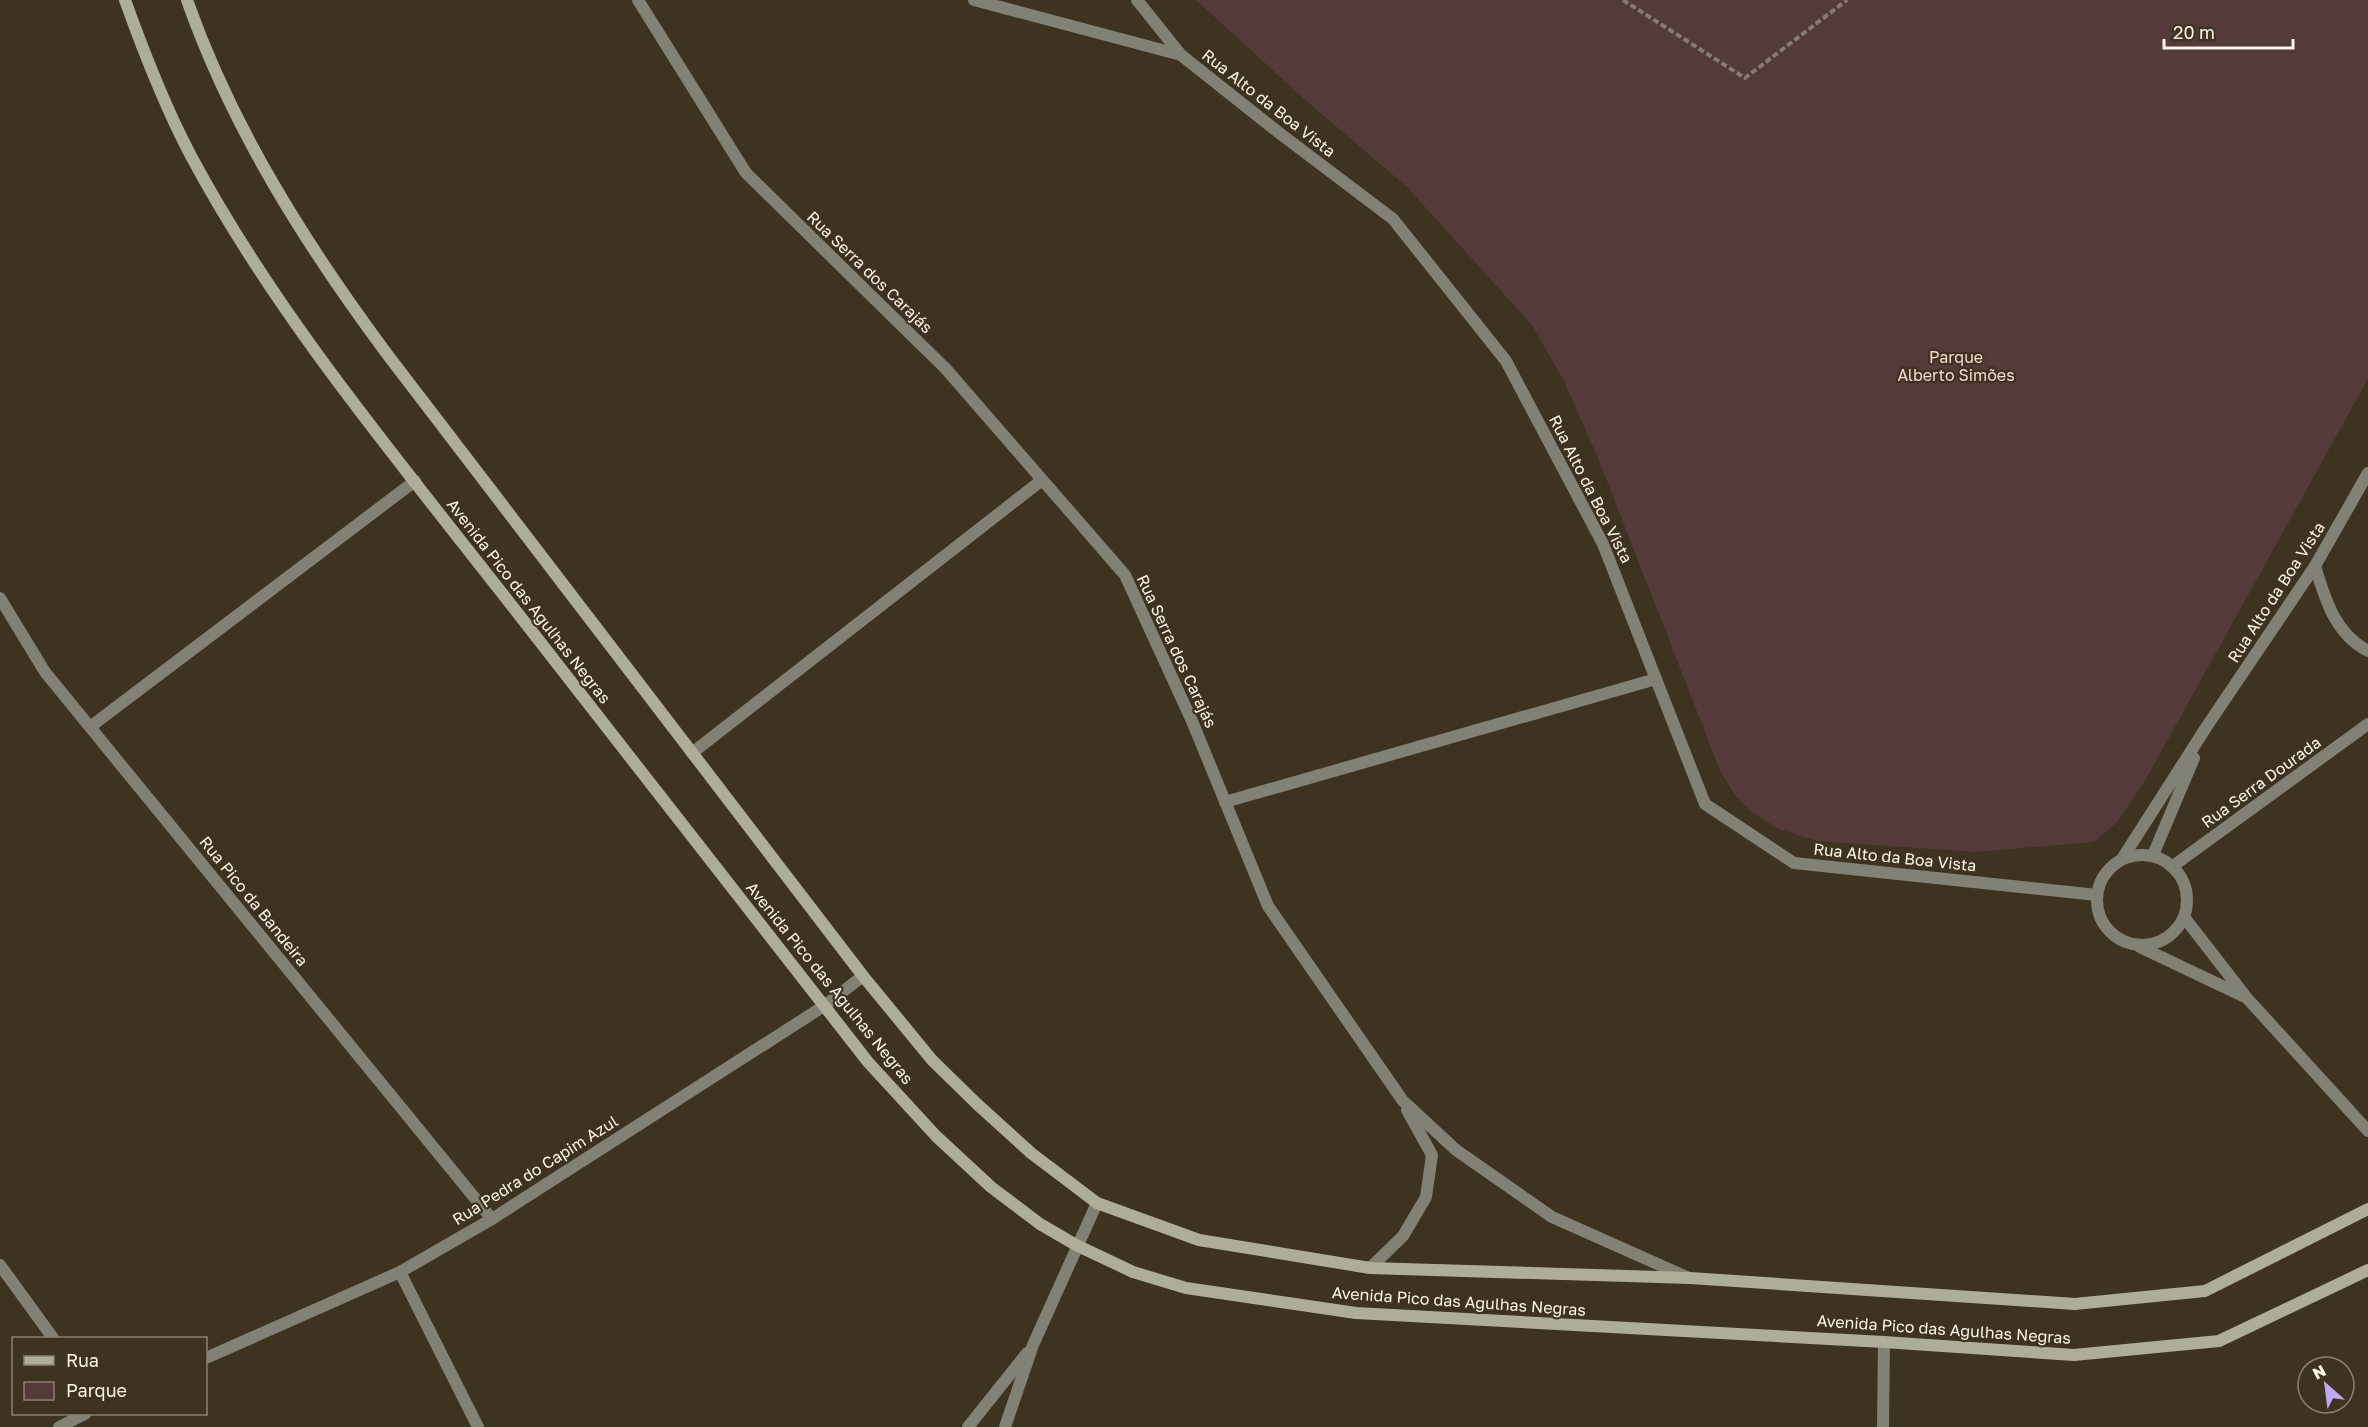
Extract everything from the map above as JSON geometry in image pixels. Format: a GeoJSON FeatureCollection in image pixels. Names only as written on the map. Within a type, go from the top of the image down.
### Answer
{"type":"FeatureCollection","features":[{"type":"Feature","properties":{"kind":"street","name":"Avenida Pico das Agulhas Negras"},"geometry":{"type":"LineString","coordinates":[[125,0],[146,56],[190,154],[235,233],[301,330],[415,481],[868,1062],[936,1136],[991,1187],[1040,1224],[1076,1245],[1132,1272],[1186,1288],[1356,1313],[2074,1354],[2218,1341],[2368,1270]]}},
{"type":"Feature","properties":{"kind":"street","name":"Avenida Pico das Agulhas Negras"},"geometry":{"type":"LineString","coordinates":[[187,0],[217,78],[302,234],[336,286],[863,976],[932,1060],[1032,1153],[1097,1203],[1199,1239],[1370,1268],[1690,1278],[2075,1304],[2205,1292],[2368,1209]]}},
{"type":"Feature","properties":{"kind":"street","name":"Rua Serra dos Carajás"},"geometry":{"type":"LineString","coordinates":[[638,0],[746,173],[946,369],[1125,575],[1192,721],[1268,906],[1402,1101],[1456,1150],[1552,1217],[1690,1278]]}},
{"type":"Feature","properties":{"kind":"street"},"geometry":{"type":"LineString","coordinates":[[974,0],[1180,55]]}},
{"type":"Feature","properties":{"kind":"street","name":"Rua Alto da Boa Vista"},"geometry":{"type":"LineString","coordinates":[[1137,0],[1180,55],[1393,219],[1506,361],[1603,544],[1705,804],[1794,863],[2097,895]]}},
{"type":"Feature","properties":{"kind":"street","name":"Rua Alto da Boa Vista"},"geometry":{"type":"LineString","coordinates":[[2122,859],[2207,726],[2315,566],[2368,473]]}},
{"type":"Feature","properties":{"kind":"street"},"geometry":{"type":"LineString","coordinates":[[692,753],[1042,480]]}},
{"type":"Feature","properties":{"kind":"street"},"geometry":{"type":"LineString","coordinates":[[90,727],[415,481]]}},
{"type":"Feature","properties":{"kind":"street"},"geometry":{"type":"LineString","coordinates":[[2315,566],[2333,618],[2359,647],[2368,651]]}},
{"type":"Feature","properties":{"kind":"street","name":"Rua Pico da Bandeira"},"geometry":{"type":"LineString","coordinates":[[0,598],[45,672],[492,1218]]}},
{"type":"Feature","properties":{"kind":"street"},"geometry":{"type":"LineString","coordinates":[[1225,802],[1656,679]]}},
{"type":"Feature","properties":{"kind":"street","name":"Rua Serra Dourada"},"geometry":{"type":"LineString","coordinates":[[2173,866],[2368,724]]}},
{"type":"Feature","properties":{"kind":"street","name":"Rua Alto da Boa Vista"},"geometry":{"type":"LineString","coordinates":[[2152,855],[2207,726]]}},
{"type":"Feature","properties":{"kind":"street"},"geometry":{"type":"LineString","coordinates":[[2139,946],[2153,944],[2167,938],[2177,929],[2188,904],[2187,890],[2182,877],[2164,859],[2152,855],[2137,855],[2122,859],[2100,880],[2097,909],[2103,923],[2112,934],[2124,942],[2139,946],[2246,997]]}},
{"type":"Feature","properties":{"kind":"street"},"geometry":{"type":"LineString","coordinates":[[2184,917],[2246,997],[2368,1131]]}},
{"type":"Feature","properties":{"kind":"street","name":"Rua Pedra do Capim Azul"},"geometry":{"type":"LineString","coordinates":[[207,1358],[400,1272],[492,1218],[824,1006],[863,976]]}},
{"type":"Feature","properties":{"kind":"street"},"geometry":{"type":"LineString","coordinates":[[1370,1268],[1403,1236],[1426,1197],[1432,1155],[1402,1101]]}},
{"type":"Feature","properties":{"kind":"street"},"geometry":{"type":"LineString","coordinates":[[1005,1427],[1033,1345],[1076,1245],[1097,1203]]}},
{"type":"Feature","properties":{"kind":"street"},"geometry":{"type":"LineString","coordinates":[[0,1265],[52,1337]]}},
{"type":"Feature","properties":{"kind":"street"},"geometry":{"type":"LineString","coordinates":[[400,1272],[478,1427]]}},
{"type":"Feature","properties":{"kind":"street"},"geometry":{"type":"LineString","coordinates":[[1883,1427],[1884,1342]]}},
{"type":"Feature","properties":{"kind":"street"},"geometry":{"type":"LineString","coordinates":[[968,1427],[1033,1345]]}},
{"type":"Feature","properties":{"kind":"street"},"geometry":{"type":"LineString","coordinates":[[59,1427],[80,1415]]}},
{"type":"Feature","properties":{"kind":"path"},"geometry":{"type":"LineString","coordinates":[[1623,0],[1744,78],[1847,0]]}},
{"type":"Feature","properties":{"kind":"green space","name":"Parque Alberto Simões"},"geometry":{"type":"Polygon","coordinates":[[[1196,0],[2368,0],[2368,379],[2146,779],[2118,821],[2094,842],[1976,852],[1817,841],[1779,829],[1753,813],[1736,796],[1721,773],[1598,458],[1563,379],[1531,324],[1407,187],[1303,98],[1196,0]]]}}]}
